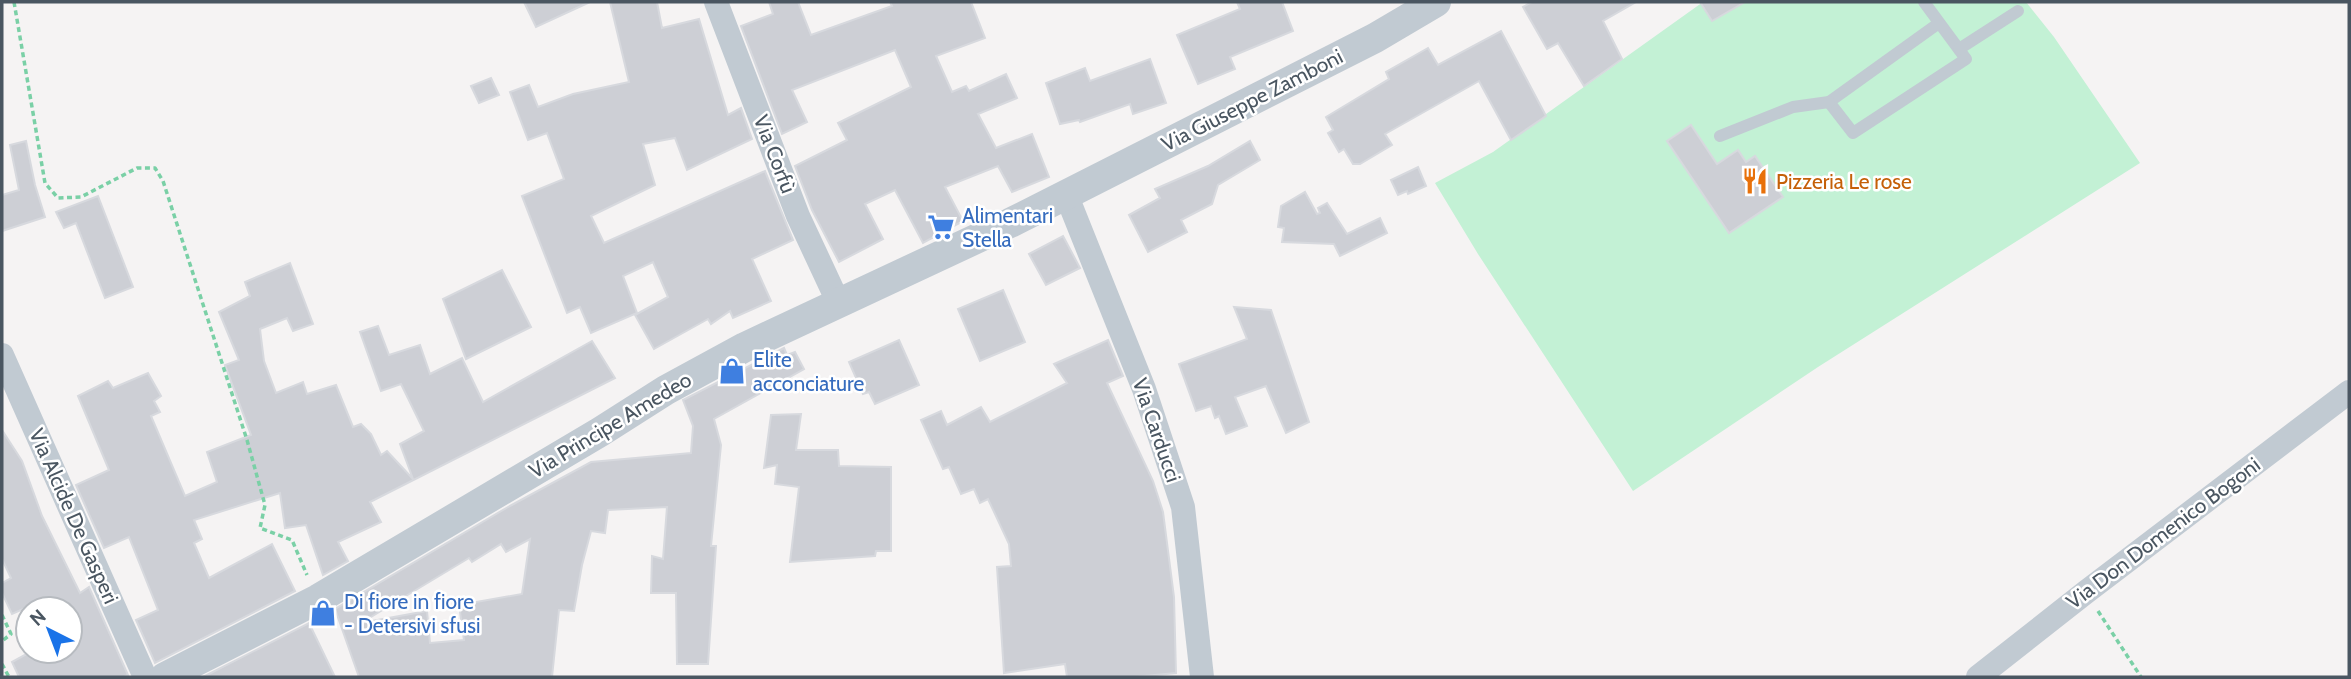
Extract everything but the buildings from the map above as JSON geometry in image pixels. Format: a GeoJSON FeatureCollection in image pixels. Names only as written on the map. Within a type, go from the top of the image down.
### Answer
{"type":"FeatureCollection","features":[{"type":"Feature","properties":{"kind":"street","name":"Via Corfù"},"geometry":{"type":"LineString","coordinates":[[716,2],[798,216],[839,304]]}},
{"type":"Feature","properties":{"kind":"street","name":"Via Giuseppe Zamboni"},"geometry":{"type":"LineString","coordinates":[[1066,194],[1375,38],[1436,2]]}},
{"type":"Feature","properties":{"kind":"street","name":"Via Principe Amedeo"},"geometry":{"type":"LineString","coordinates":[[165,677],[318,599],[666,390],[745,347],[1066,194]]}},
{"type":"Feature","properties":{"kind":"street","name":"Via Carducci"},"geometry":{"type":"LineString","coordinates":[[1066,194],[1144,389],[1183,507],[1202,677]]}},
{"type":"Feature","properties":{"kind":"street","name":"Via Alcide De Gasperi"},"geometry":{"type":"LineString","coordinates":[[2,355],[145,677]]}},
{"type":"Feature","properties":{"kind":"street","name":"Via Don Domenico Bogoni"},"geometry":{"type":"LineString","coordinates":[[1978,677],[2349,392]]}},
{"type":"Feature","properties":{"kind":"lane"},"geometry":{"type":"LineString","coordinates":[[1829,102],[1853,133],[1966,59],[1924,2]]}},
{"type":"Feature","properties":{"kind":"lane"},"geometry":{"type":"LineString","coordinates":[[1959,49],[2018,11]]}},
{"type":"Feature","properties":{"kind":"lane"},"geometry":{"type":"LineString","coordinates":[[1720,136],[1793,107],[1829,102],[1939,23]]}},
{"type":"Feature","properties":{"kind":"path"},"geometry":{"type":"LineString","coordinates":[[14,2],[45,183],[58,198],[81,197],[137,168],[155,168],[163,181],[247,440],[265,505],[260,528],[292,540],[318,599]]}},
{"type":"Feature","properties":{"kind":"path"},"geometry":{"type":"LineString","coordinates":[[2086,592],[2141,677]]}},
{"type":"Feature","properties":{"kind":"path"},"geometry":{"type":"LineString","coordinates":[[2,615],[11,634],[2,641]]}},
{"type":"Feature","properties":{"kind":"path"},"geometry":{"type":"LineString","coordinates":[[2,664],[9,677]]}},
{"type":"Feature","properties":{"kind":"green space"},"geometry":{"type":"Polygon","coordinates":[[[1703,2],[2026,2],[2054,37],[2140,163],[1818,367],[1633,491],[1478,254],[1435,183],[1493,152],[1703,2]]]}},
{"type":"Feature","properties":{"kind":"place","name":"Pizzeria Le rose"},"geometry":{"type":"Point","coordinates":[1755,181]}},
{"type":"Feature","properties":{"kind":"place","name":"Alimentari Stella"},"geometry":{"type":"Point","coordinates":[941,227]}},
{"type":"Feature","properties":{"kind":"place","name":"Elite acconciature"},"geometry":{"type":"Point","coordinates":[732,371]}},
{"type":"Feature","properties":{"kind":"place","name":"Di fiore in fiore - Detersivi sfusi"},"geometry":{"type":"Point","coordinates":[323,613]}}]}
